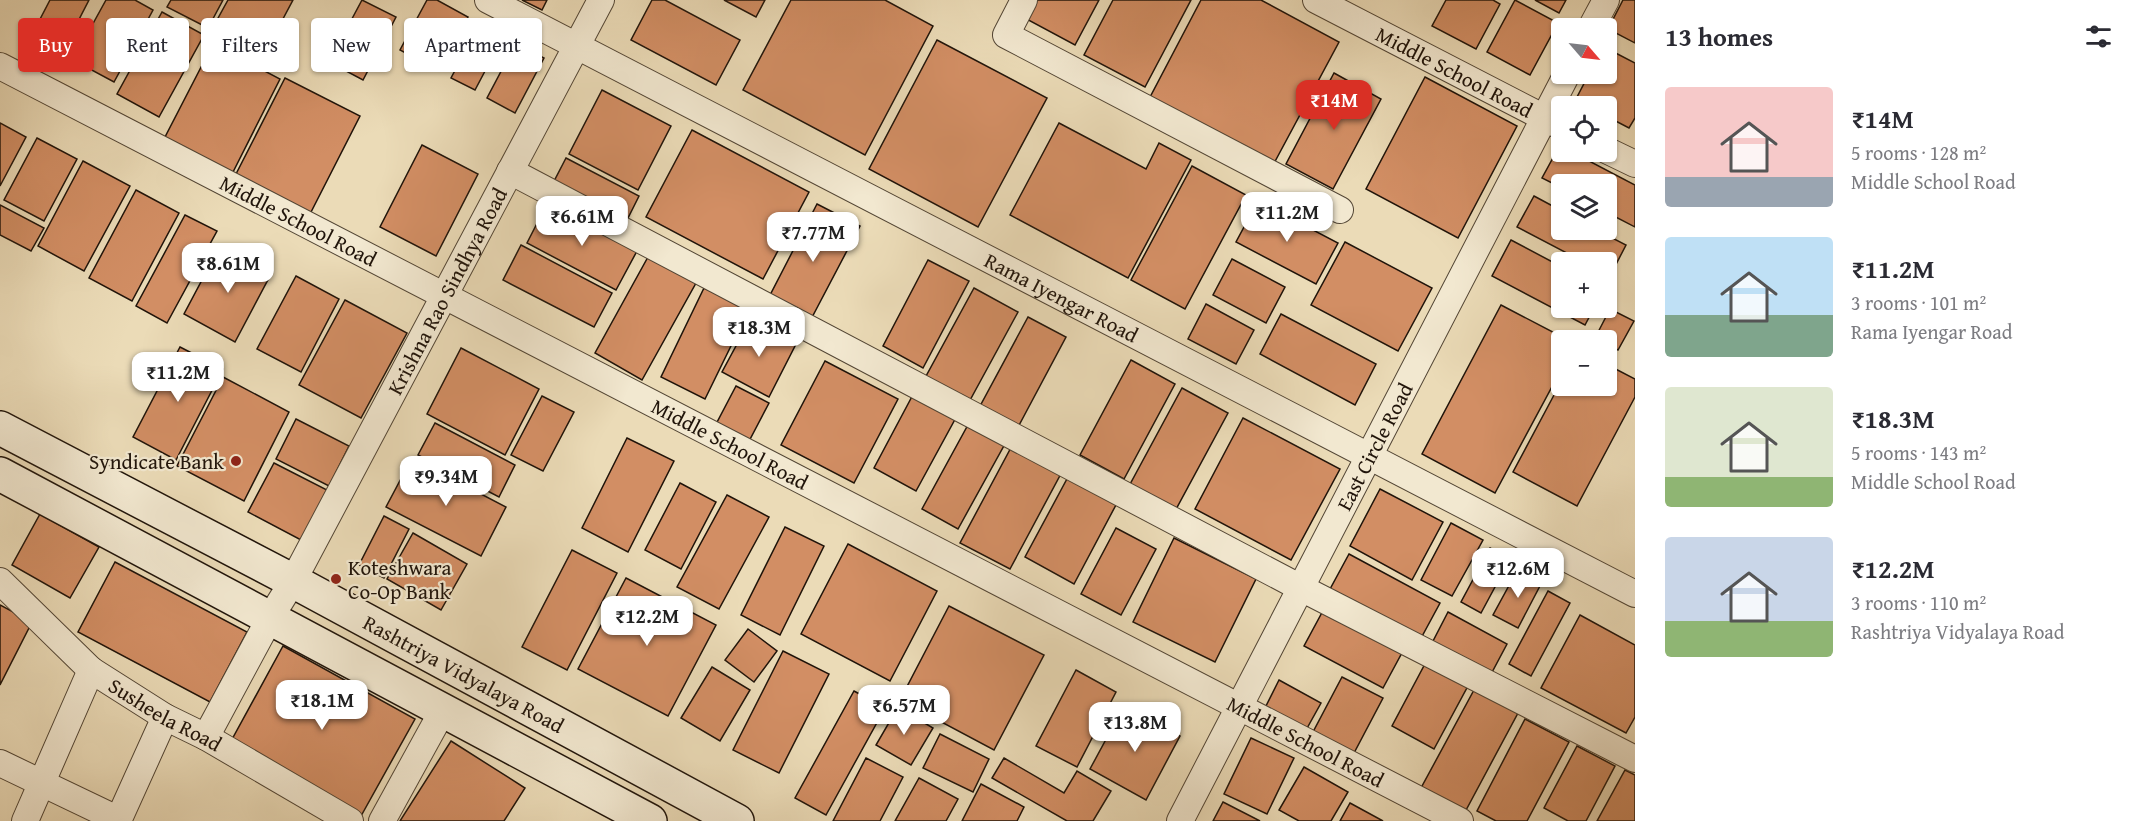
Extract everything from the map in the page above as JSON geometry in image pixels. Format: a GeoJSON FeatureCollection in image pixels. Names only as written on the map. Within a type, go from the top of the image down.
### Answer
{"type":"FeatureCollection","features":[{"type":"Feature","properties":{"kind":"main road","name":"Rashtriya Vidyalaya Road"},"geometry":{"type":"LineString","coordinates":[[0,428],[293,581],[737,821]]}},
{"type":"Feature","properties":{"kind":"main road","name":"Rashtriya Vidyalaya Road"},"geometry":{"type":"LineString","coordinates":[[0,474],[650,821]]}},
{"type":"Feature","properties":{"kind":"street","name":"Rama Iyengar Road"},"geometry":{"type":"LineString","coordinates":[[488,0],[579,45],[1635,594]]}},
{"type":"Feature","properties":{"kind":"street","name":"Krishna Rao Sindhya Road"},"geometry":{"type":"LineString","coordinates":[[206,737],[270,618],[293,581],[601,0]]}},
{"type":"Feature","properties":{"kind":"street"},"geometry":{"type":"LineString","coordinates":[[579,45],[617,0]]}},
{"type":"Feature","properties":{"kind":"street"},"geometry":{"type":"LineString","coordinates":[[1024,0],[1006,35],[1340,210]]}},
{"type":"Feature","properties":{"kind":"street","name":"Middle School Road"},"geometry":{"type":"LineString","coordinates":[[1316,0],[1551,121]]}},
{"type":"Feature","properties":{"kind":"street"},"geometry":{"type":"LineString","coordinates":[[1596,18],[1606,0]]}},
{"type":"Feature","properties":{"kind":"street","name":"Middle School Road"},"geometry":{"type":"LineString","coordinates":[[0,66],[1460,821]]}},
{"type":"Feature","properties":{"kind":"street","name":"East Circle Road"},"geometry":{"type":"LineString","coordinates":[[1180,821],[1369,456],[1551,126]]}},
{"type":"Feature","properties":{"kind":"street"},"geometry":{"type":"LineString","coordinates":[[1617,155],[1635,164]]}},
{"type":"Feature","properties":{"kind":"street"},"geometry":{"type":"LineString","coordinates":[[510,171],[1301,588],[1635,759]]}},
{"type":"Feature","properties":{"kind":"street","name":"Susheela Road"},"geometry":{"type":"LineString","coordinates":[[0,581],[91,670],[165,717],[206,737],[348,821]]}},
{"type":"Feature","properties":{"kind":"street"},"geometry":{"type":"LineString","coordinates":[[25,821],[91,670]]}},
{"type":"Feature","properties":{"kind":"street"},"geometry":{"type":"LineString","coordinates":[[382,821],[443,710]]}},
{"type":"Feature","properties":{"kind":"street"},"geometry":{"type":"LineString","coordinates":[[0,763],[118,821],[165,717]]}},
{"type":"Feature","properties":{"kind":"building"},"geometry":{"type":"Polygon","coordinates":[[[50,0],[89,0],[80,18],[41,18],[50,0]]]}},
{"type":"Feature","properties":{"kind":"building"},"geometry":{"type":"Polygon","coordinates":[[[106,0],[135,0],[153,10],[149,18],[106,18],[106,72],[119,72],[114,82],[94,71],[94,22],[106,0]]]}},
{"type":"Feature","properties":{"kind":"building"},"geometry":{"type":"Polygon","coordinates":[[[171,0],[223,0],[213,18],[201,18],[201,24],[167,7],[171,0]]]}},
{"type":"Feature","properties":{"kind":"building"},"geometry":{"type":"Polygon","coordinates":[[[228,0],[293,0],[283,18],[218,18],[228,0]]]}},
{"type":"Feature","properties":{"kind":"building"},"geometry":{"type":"Polygon","coordinates":[[[362,0],[396,17],[392,25],[392,18],[352,18],[362,0]]]}},
{"type":"Feature","properties":{"kind":"building"},"geometry":{"type":"Polygon","coordinates":[[[427,0],[437,0],[468,17],[467,18],[417,18],[427,0]]]}},
{"type":"Feature","properties":{"kind":"building"},"geometry":{"type":"Polygon","coordinates":[[[522,0],[547,0],[542,10],[522,0]]]}},
{"type":"Feature","properties":{"kind":"building"},"geometry":{"type":"Polygon","coordinates":[[[652,0],[665,0],[740,40],[716,85],[631,40],[652,0]]]}},
{"type":"Feature","properties":{"kind":"building"},"geometry":{"type":"Polygon","coordinates":[[[724,0],[765,0],[756,17],[724,0]]]}},
{"type":"Feature","properties":{"kind":"building"},"geometry":{"type":"Polygon","coordinates":[[[791,0],[885,0],[933,26],[865,155],[743,90],[791,0]]]}},
{"type":"Feature","properties":{"kind":"building"},"geometry":{"type":"Polygon","coordinates":[[[1027,0],[1099,0],[1075,45],[1019,15],[1027,0]]]}},
{"type":"Feature","properties":{"kind":"building"},"geometry":{"type":"Polygon","coordinates":[[[1113,0],[1191,0],[1145,87],[1084,55],[1113,0]]]}},
{"type":"Feature","properties":{"kind":"building"},"geometry":{"type":"Polygon","coordinates":[[[1201,0],[1261,0],[1339,42],[1272,167],[1148,101],[1201,0]]]}},
{"type":"Feature","properties":{"kind":"building"},"geometry":{"type":"Polygon","coordinates":[[[1446,0],[1493,0],[1500,4],[1476,49],[1432,26],[1446,0]]]}},
{"type":"Feature","properties":{"kind":"building"},"geometry":{"type":"Polygon","coordinates":[[[1515,0],[1551,19],[1551,36],[1530,75],[1487,52],[1515,0]]]}},
{"type":"Feature","properties":{"kind":"building"},"geometry":{"type":"Polygon","coordinates":[[[1535,0],[1566,0],[1559,13],[1535,0]]]}},
{"type":"Feature","properties":{"kind":"building"},"geometry":{"type":"Polygon","coordinates":[[[1623,0],[1635,0],[1635,43],[1617,34],[1617,18],[1614,18],[1623,0]]]}},
{"type":"Feature","properties":{"kind":"building"},"geometry":{"type":"Polygon","coordinates":[[[162,12],[173,18],[159,18],[162,12]]]}},
{"type":"Feature","properties":{"kind":"building"},"geometry":{"type":"Polygon","coordinates":[[[189,27],[201,33],[201,40],[189,62],[189,27]]]}},
{"type":"Feature","properties":{"kind":"building"},"geometry":{"type":"Polygon","coordinates":[[[937,40],[1047,98],[978,227],[869,169],[937,40]]]}},
{"type":"Feature","properties":{"kind":"building"},"geometry":{"type":"Polygon","coordinates":[[[1617,54],[1635,63],[1635,118],[1629,128],[1617,122],[1617,96],[1578,96],[1584,84],[1617,84],[1617,54]]]}},
{"type":"Feature","properties":{"kind":"building"},"geometry":{"type":"Polygon","coordinates":[[[201,67],[201,72],[267,72],[280,79],[232,174],[164,139],[201,67]]]}},
{"type":"Feature","properties":{"kind":"building"},"geometry":{"type":"Polygon","coordinates":[[[129,72],[184,72],[159,117],[117,94],[129,72]]]}},
{"type":"Feature","properties":{"kind":"building"},"geometry":{"type":"Polygon","coordinates":[[[348,72],[367,72],[363,80],[348,72]]]}},
{"type":"Feature","properties":{"kind":"building"},"geometry":{"type":"Polygon","coordinates":[[[454,72],[484,72],[475,90],[451,78],[454,72]]]}},
{"type":"Feature","properties":{"kind":"building"},"geometry":{"type":"Polygon","coordinates":[[[501,72],[537,72],[515,113],[487,98],[501,72]]]}},
{"type":"Feature","properties":{"kind":"building"},"geometry":{"type":"Polygon","coordinates":[[[1334,73],[1381,99],[1333,189],[1286,164],[1334,73]]]}},
{"type":"Feature","properties":{"kind":"building"},"geometry":{"type":"Polygon","coordinates":[[[1425,77],[1517,126],[1458,238],[1366,189],[1425,77]]]}},
{"type":"Feature","properties":{"kind":"building"},"geometry":{"type":"Polygon","coordinates":[[[285,78],[360,116],[310,214],[235,176],[285,78]]]}},
{"type":"Feature","properties":{"kind":"building"},"geometry":{"type":"Polygon","coordinates":[[[602,90],[671,126],[638,190],[569,154],[602,90]]]}},
{"type":"Feature","properties":{"kind":"building"},"geometry":{"type":"Polygon","coordinates":[[[0,123],[26,137],[0,186],[0,123]]]}},
{"type":"Feature","properties":{"kind":"building"},"geometry":{"type":"Polygon","coordinates":[[[1059,123],[1146,169],[1159,143],[1191,160],[1128,278],[1010,215],[1059,123]]]}},
{"type":"Feature","properties":{"kind":"building"},"geometry":{"type":"Polygon","coordinates":[[[692,130],[809,192],[763,279],[646,217],[692,130]]]}},
{"type":"Feature","properties":{"kind":"building"},"geometry":{"type":"Polygon","coordinates":[[[37,138],[77,159],[44,221],[4,200],[37,138]]]}},
{"type":"Feature","properties":{"kind":"building"},"geometry":{"type":"Polygon","coordinates":[[[422,145],[478,174],[436,256],[380,227],[422,145]]]}},
{"type":"Feature","properties":{"kind":"building"},"geometry":{"type":"Polygon","coordinates":[[[566,158],[639,196],[624,226],[550,189],[566,158]]]}},
{"type":"Feature","properties":{"kind":"building"},"geometry":{"type":"Polygon","coordinates":[[[83,161],[130,186],[84,271],[38,246],[83,161]]]}},
{"type":"Feature","properties":{"kind":"building"},"geometry":{"type":"Polygon","coordinates":[[[1551,162],[1591,162],[1614,174],[1551,174],[1551,182],[1542,178],[1551,162]]]}},
{"type":"Feature","properties":{"kind":"building"},"geometry":{"type":"Polygon","coordinates":[[[1192,166],[1246,195],[1185,309],[1131,280],[1192,166]]]}},
{"type":"Feature","properties":{"kind":"building"},"geometry":{"type":"Polygon","coordinates":[[[1617,176],[1635,185],[1635,227],[1617,218],[1617,176]]]}},
{"type":"Feature","properties":{"kind":"building"},"geometry":{"type":"Polygon","coordinates":[[[136,190],[179,213],[132,301],[89,278],[136,190]]]}},
{"type":"Feature","properties":{"kind":"building"},"geometry":{"type":"Polygon","coordinates":[[[1534,196],[1551,205],[1551,240],[1616,240],[1626,245],[1617,262],[1617,252],[1565,252],[1517,227],[1534,196]]]}},
{"type":"Feature","properties":{"kind":"building"},"geometry":{"type":"Polygon","coordinates":[[[1258,201],[1338,243],[1316,284],[1236,242],[1258,201]]]}},
{"type":"Feature","properties":{"kind":"building"},"geometry":{"type":"Polygon","coordinates":[[[547,204],[637,251],[616,290],[527,243],[547,204]]]}},
{"type":"Feature","properties":{"kind":"building"},"geometry":{"type":"Polygon","coordinates":[[[817,204],[860,226],[809,323],[767,301],[817,204]]]}},
{"type":"Feature","properties":{"kind":"building"},"geometry":{"type":"Polygon","coordinates":[[[0,205],[44,228],[31,251],[0,235],[0,205]]]}},
{"type":"Feature","properties":{"kind":"building"},"geometry":{"type":"Polygon","coordinates":[[[185,215],[217,231],[167,323],[136,306],[185,215]]]}},
{"type":"Feature","properties":{"kind":"building"},"geometry":{"type":"Polygon","coordinates":[[[1511,240],[1551,261],[1551,307],[1492,276],[1511,240]]]}},
{"type":"Feature","properties":{"kind":"building"},"geometry":{"type":"Polygon","coordinates":[[[1345,242],[1432,288],[1398,351],[1311,305],[1345,242]]]}},
{"type":"Feature","properties":{"kind":"building"},"geometry":{"type":"Polygon","coordinates":[[[521,245],[612,293],[594,327],[503,280],[521,245]]]}},
{"type":"Feature","properties":{"kind":"building"},"geometry":{"type":"Polygon","coordinates":[[[220,246],[271,274],[235,342],[184,314],[220,246]]]}},
{"type":"Feature","properties":{"kind":"building"},"geometry":{"type":"Polygon","coordinates":[[[648,257],[696,283],[642,380],[595,353],[648,257]]]}},
{"type":"Feature","properties":{"kind":"building"},"geometry":{"type":"Polygon","coordinates":[[[1232,259],[1285,287],[1266,323],[1213,295],[1232,259]]]}},
{"type":"Feature","properties":{"kind":"building"},"geometry":{"type":"Polygon","coordinates":[[[928,260],[969,281],[923,368],[883,346],[928,260]]]}},
{"type":"Feature","properties":{"kind":"building"},"geometry":{"type":"Polygon","coordinates":[[[296,276],[339,299],[301,372],[257,349],[296,276]]]}},
{"type":"Feature","properties":{"kind":"building"},"geometry":{"type":"Polygon","coordinates":[[[704,288],[749,309],[705,399],[661,377],[704,288]]]}},
{"type":"Feature","properties":{"kind":"building"},"geometry":{"type":"Polygon","coordinates":[[[974,288],[1018,312],[969,402],[925,378],[974,288]]]}},
{"type":"Feature","properties":{"kind":"building"},"geometry":{"type":"Polygon","coordinates":[[[345,300],[407,333],[361,418],[299,385],[345,300]]]}},
{"type":"Feature","properties":{"kind":"building"},"geometry":{"type":"Polygon","coordinates":[[[1206,304],[1254,330],[1236,364],[1188,339],[1206,304]]]}},
{"type":"Feature","properties":{"kind":"building"},"geometry":{"type":"Polygon","coordinates":[[[1501,305],[1551,331],[1551,389],[1495,493],[1422,454],[1501,305]]]}},
{"type":"Feature","properties":{"kind":"building"},"geometry":{"type":"Polygon","coordinates":[[[1617,312],[1634,321],[1618,350],[1617,330],[1599,330],[1605,318],[1617,318],[1617,312]]]}},
{"type":"Feature","properties":{"kind":"building"},"geometry":{"type":"Polygon","coordinates":[[[1281,314],[1376,364],[1355,405],[1260,354],[1281,314]]]}},
{"type":"Feature","properties":{"kind":"building"},"geometry":{"type":"Polygon","coordinates":[[[1028,317],[1066,337],[1017,429],[979,408],[1028,317]]]}},
{"type":"Feature","properties":{"kind":"building"},"geometry":{"type":"Polygon","coordinates":[[[1572,318],[1589,318],[1585,325],[1572,318]]]}},
{"type":"Feature","properties":{"kind":"building"},"geometry":{"type":"Polygon","coordinates":[[[750,320],[796,344],[769,397],[722,372],[750,320]]]}},
{"type":"Feature","properties":{"kind":"building"},"geometry":{"type":"Polygon","coordinates":[[[180,347],[223,369],[176,460],[133,437],[180,347]]]}},
{"type":"Feature","properties":{"kind":"building"},"geometry":{"type":"Polygon","coordinates":[[[461,348],[539,389],[505,455],[427,414],[461,348]]]}},
{"type":"Feature","properties":{"kind":"building"},"geometry":{"type":"Polygon","coordinates":[[[1131,360],[1175,384],[1124,479],[1080,455],[1131,360]]]}},
{"type":"Feature","properties":{"kind":"building"},"geometry":{"type":"Polygon","coordinates":[[[825,361],[898,399],[854,483],[781,445],[825,361]]]}},
{"type":"Feature","properties":{"kind":"building"},"geometry":{"type":"Polygon","coordinates":[[[1617,370],[1635,379],[1635,397],[1577,506],[1513,472],[1553,396],[1617,396],[1617,370]]]}},
{"type":"Feature","properties":{"kind":"building"},"geometry":{"type":"Polygon","coordinates":[[[223,377],[289,412],[244,501],[177,466],[223,377]]]}},
{"type":"Feature","properties":{"kind":"building"},"geometry":{"type":"Polygon","coordinates":[[[736,386],[769,403],[747,445],[714,428],[736,386]]]}},
{"type":"Feature","properties":{"kind":"building"},"geometry":{"type":"Polygon","coordinates":[[[1182,388],[1228,413],[1174,513],[1128,488],[1182,388]]]}},
{"type":"Feature","properties":{"kind":"building"},"geometry":{"type":"Polygon","coordinates":[[[916,389],[959,412],[916,491],[874,468],[916,389]]]}},
{"type":"Feature","properties":{"kind":"building"},"geometry":{"type":"Polygon","coordinates":[[[542,396],[574,412],[543,471],[511,455],[542,396]]]}},
{"type":"Feature","properties":{"kind":"building"},"geometry":{"type":"Polygon","coordinates":[[[1243,418],[1340,469],[1291,560],[1195,509],[1243,418]]]}},
{"type":"Feature","properties":{"kind":"building"},"geometry":{"type":"Polygon","coordinates":[[[296,419],[349,446],[329,486],[276,459],[296,419]]]}},
{"type":"Feature","properties":{"kind":"building"},"geometry":{"type":"Polygon","coordinates":[[[435,423],[515,465],[499,497],[418,455],[435,423]]]}},
{"type":"Feature","properties":{"kind":"building"},"geometry":{"type":"Polygon","coordinates":[[[969,423],[1006,442],[958,529],[922,509],[969,423]]]}},
{"type":"Feature","properties":{"kind":"building"},"geometry":{"type":"Polygon","coordinates":[[[627,438],[674,461],[628,552],[582,528],[627,438]]]}},
{"type":"Feature","properties":{"kind":"building"},"geometry":{"type":"Polygon","coordinates":[[[1014,442],[1064,468],[1010,569],[960,543],[1014,442]]]}},
{"type":"Feature","properties":{"kind":"building"},"geometry":{"type":"Polygon","coordinates":[[[412,458],[506,507],[481,556],[386,507],[412,458]]]}},
{"type":"Feature","properties":{"kind":"building"},"geometry":{"type":"Polygon","coordinates":[[[274,463],[327,490],[301,540],[248,512],[274,463]]]}},
{"type":"Feature","properties":{"kind":"building"},"geometry":{"type":"Polygon","coordinates":[[[1068,477],[1117,503],[1074,584],[1025,557],[1068,477]]]}},
{"type":"Feature","properties":{"kind":"building"},"geometry":{"type":"Polygon","coordinates":[[[680,483],[716,502],[681,569],[645,550],[680,483]]]}},
{"type":"Feature","properties":{"kind":"building"},"geometry":{"type":"Polygon","coordinates":[[[1380,489],[1443,522],[1412,580],[1350,546],[1380,489]]]}},
{"type":"Feature","properties":{"kind":"building"},"geometry":{"type":"Polygon","coordinates":[[[727,495],[769,517],[719,609],[677,587],[727,495]]]}},
{"type":"Feature","properties":{"kind":"building"},"geometry":{"type":"Polygon","coordinates":[[[40,514],[99,547],[70,598],[12,565],[40,514]]]}},
{"type":"Feature","properties":{"kind":"building"},"geometry":{"type":"Polygon","coordinates":[[[384,516],[409,529],[384,578],[359,565],[384,516]]]}},
{"type":"Feature","properties":{"kind":"building"},"geometry":{"type":"Polygon","coordinates":[[[1451,523],[1483,540],[1452,596],[1421,580],[1451,523]]]}},
{"type":"Feature","properties":{"kind":"building"},"geometry":{"type":"Polygon","coordinates":[[[785,527],[824,546],[780,635],[741,615],[785,527]]]}},
{"type":"Feature","properties":{"kind":"building"},"geometry":{"type":"Polygon","coordinates":[[[1116,528],[1156,549],[1121,615],[1081,594],[1116,528]]]}},
{"type":"Feature","properties":{"kind":"building"},"geometry":{"type":"Polygon","coordinates":[[[413,533],[467,564],[441,610],[387,579],[413,533]]]}},
{"type":"Feature","properties":{"kind":"building"},"geometry":{"type":"Polygon","coordinates":[[[1174,538],[1256,579],[1215,662],[1133,622],[1174,538]]]}},
{"type":"Feature","properties":{"kind":"building"},"geometry":{"type":"Polygon","coordinates":[[[848,544],[937,591],[890,681],[801,634],[848,544]]]}},
{"type":"Feature","properties":{"kind":"building"},"geometry":{"type":"Polygon","coordinates":[[[1490,548],[1510,559],[1481,613],[1461,602],[1490,548]]]}},
{"type":"Feature","properties":{"kind":"building"},"geometry":{"type":"Polygon","coordinates":[[[572,550],[617,573],[567,670],[522,647],[572,550]]]}},
{"type":"Feature","properties":{"kind":"building"},"geometry":{"type":"Polygon","coordinates":[[[1349,554],[1440,603],[1420,640],[1329,591],[1349,554]]]}},
{"type":"Feature","properties":{"kind":"building"},"geometry":{"type":"Polygon","coordinates":[[[115,562],[247,632],[210,702],[78,632],[115,562]]]}},
{"type":"Feature","properties":{"kind":"building"},"geometry":{"type":"Polygon","coordinates":[[[1518,569],[1542,582],[1518,628],[1493,615],[1518,569]]]}},
{"type":"Feature","properties":{"kind":"building"},"geometry":{"type":"Polygon","coordinates":[[[626,578],[716,625],[668,716],[578,669],[626,578]]]}},
{"type":"Feature","properties":{"kind":"building"},"geometry":{"type":"Polygon","coordinates":[[[1548,591],[1570,603],[1531,676],[1509,664],[1548,591]]]}},
{"type":"Feature","properties":{"kind":"building"},"geometry":{"type":"Polygon","coordinates":[[[0,605],[32,622],[0,685],[0,605]]]}},
{"type":"Feature","properties":{"kind":"building"},"geometry":{"type":"Polygon","coordinates":[[[949,606],[1044,655],[994,750],[900,700],[949,606]]]}},
{"type":"Feature","properties":{"kind":"building"},"geometry":{"type":"Polygon","coordinates":[[[1325,607],[1404,649],[1383,688],[1304,646],[1325,607]]]}},
{"type":"Feature","properties":{"kind":"building"},"geometry":{"type":"Polygon","coordinates":[[[1448,612],[1507,644],[1490,676],[1431,645],[1448,612]]]}},
{"type":"Feature","properties":{"kind":"building"},"geometry":{"type":"Polygon","coordinates":[[[1580,615],[1635,645],[1635,717],[1626,733],[1541,688],[1580,615]]]}},
{"type":"Feature","properties":{"kind":"building"},"geometry":{"type":"Polygon","coordinates":[[[748,629],[777,651],[754,682],[725,660],[748,629]]]}},
{"type":"Feature","properties":{"kind":"building"},"geometry":{"type":"Polygon","coordinates":[[[283,646],[415,719],[361,816],[230,743],[283,646]]]}},
{"type":"Feature","properties":{"kind":"building"},"geometry":{"type":"Polygon","coordinates":[[[783,651],[829,674],[779,773],[733,750],[783,651]]]}},
{"type":"Feature","properties":{"kind":"building"},"geometry":{"type":"Polygon","coordinates":[[[1426,662],[1469,684],[1434,749],[1392,726],[1426,662]]]}},
{"type":"Feature","properties":{"kind":"building"},"geometry":{"type":"Polygon","coordinates":[[[712,667],[750,690],[720,741],[681,718],[712,667]]]}},
{"type":"Feature","properties":{"kind":"building"},"geometry":{"type":"Polygon","coordinates":[[[1076,670],[1116,692],[1077,767],[1036,746],[1076,670]]]}},
{"type":"Feature","properties":{"kind":"building"},"geometry":{"type":"Polygon","coordinates":[[[1342,677],[1383,698],[1354,753],[1313,732],[1342,677]]]}},
{"type":"Feature","properties":{"kind":"building"},"geometry":{"type":"Polygon","coordinates":[[[1279,680],[1321,703],[1306,730],[1265,708],[1279,680]]]}},
{"type":"Feature","properties":{"kind":"building"},"geometry":{"type":"Polygon","coordinates":[[[1474,690],[1518,713],[1465,812],[1421,788],[1474,690]]]}},
{"type":"Feature","properties":{"kind":"building"},"geometry":{"type":"Polygon","coordinates":[[[854,691],[885,708],[826,815],[795,798],[854,691]]]}},
{"type":"Feature","properties":{"kind":"building"},"geometry":{"type":"Polygon","coordinates":[[[1124,706],[1180,736],[1146,800],[1090,769],[1124,706]]]}},
{"type":"Feature","properties":{"kind":"building"},"geometry":{"type":"Polygon","coordinates":[[[898,707],[933,728],[911,765],[876,745],[898,707]]]}},
{"type":"Feature","properties":{"kind":"building"},"geometry":{"type":"Polygon","coordinates":[[[1525,719],[1569,742],[1527,821],[1496,821],[1477,811],[1525,719]]]}},
{"type":"Feature","properties":{"kind":"building"},"geometry":{"type":"Polygon","coordinates":[[[940,734],[989,759],[973,792],[923,768],[940,734]]]}},
{"type":"Feature","properties":{"kind":"building"},"geometry":{"type":"Polygon","coordinates":[[[1251,738],[1294,758],[1267,814],[1224,794],[1251,738]]]}},
{"type":"Feature","properties":{"kind":"building"},"geometry":{"type":"Polygon","coordinates":[[[451,741],[525,788],[504,821],[400,821],[451,741]]]}},
{"type":"Feature","properties":{"kind":"building"},"geometry":{"type":"Polygon","coordinates":[[[1577,746],[1615,766],[1586,821],[1568,821],[1544,808],[1577,746]]]}},
{"type":"Feature","properties":{"kind":"building"},"geometry":{"type":"Polygon","coordinates":[[[866,758],[903,777],[880,821],[833,821],[866,758]]]}},
{"type":"Feature","properties":{"kind":"building"},"geometry":{"type":"Polygon","coordinates":[[[1004,758],[1064,793],[1077,771],[1111,791],[1093,821],[1067,821],[992,778],[1004,758]]]}},
{"type":"Feature","properties":{"kind":"building"},"geometry":{"type":"Polygon","coordinates":[[[1304,767],[1348,792],[1331,821],[1299,821],[1279,810],[1304,767]]]}},
{"type":"Feature","properties":{"kind":"building"},"geometry":{"type":"Polygon","coordinates":[[[1625,770],[1635,775],[1635,821],[1597,821],[1625,770]]]}},
{"type":"Feature","properties":{"kind":"building"},"geometry":{"type":"Polygon","coordinates":[[[919,778],[958,799],[946,821],[895,821],[919,778]]]}},
{"type":"Feature","properties":{"kind":"building"},"geometry":{"type":"Polygon","coordinates":[[[981,784],[1024,807],[1017,821],[962,821],[981,784]]]}},
{"type":"Feature","properties":{"kind":"building"},"geometry":{"type":"Polygon","coordinates":[[[1223,802],[1260,821],[1213,821],[1223,802]]]}},
{"type":"Feature","properties":{"kind":"building"},"geometry":{"type":"Polygon","coordinates":[[[1350,803],[1383,821],[1340,821],[1350,803]]]}},
{"type":"Feature","properties":{"kind":"place","name":"Syndicate Bank"},"geometry":{"type":"Point","coordinates":[236,461]}},
{"type":"Feature","properties":{"kind":"place","name":"Koteshwara Co-Op Bank"},"geometry":{"type":"Point","coordinates":[336,579]}}]}
